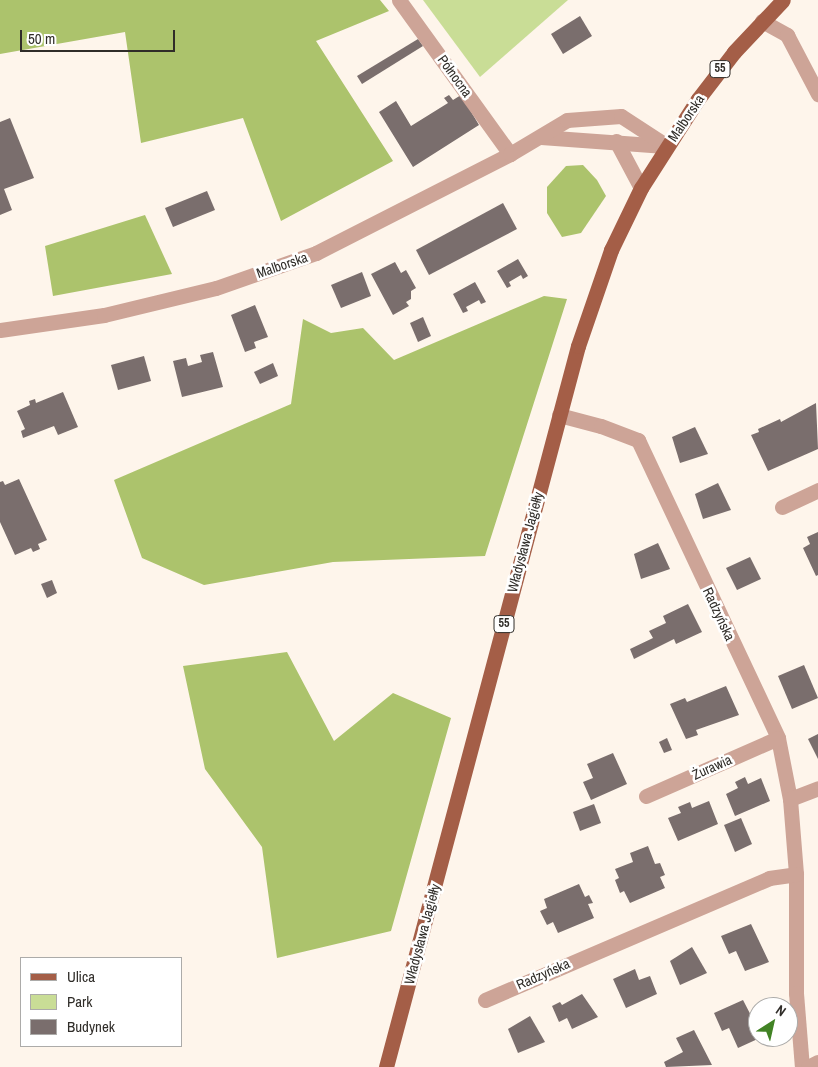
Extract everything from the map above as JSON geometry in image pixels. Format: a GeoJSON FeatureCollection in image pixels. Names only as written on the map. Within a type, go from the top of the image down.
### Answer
{"type":"FeatureCollection","features":[{"type":"Feature","properties":{"kind":"main road","name":"Malborska"},"geometry":{"type":"LineString","coordinates":[[667,146],[698,99],[762,21],[783,0]]}},
{"type":"Feature","properties":{"kind":"main road","name":"Władysława Jagiełły"},"geometry":{"type":"LineString","coordinates":[[386,1067],[578,346],[611,250],[641,188],[667,146]]}},
{"type":"Feature","properties":{"kind":"street","name":"Północna"},"geometry":{"type":"LineString","coordinates":[[399,0],[510,154]]}},
{"type":"Feature","properties":{"kind":"street"},"geometry":{"type":"LineString","coordinates":[[762,21],[787,36],[818,94]]}},
{"type":"Feature","properties":{"kind":"street","name":"Malborska"},"geometry":{"type":"LineString","coordinates":[[0,330],[104,315],[246,277],[316,253],[510,154],[567,120],[621,116],[667,146]]}},
{"type":"Feature","properties":{"kind":"street","name":"Malborska"},"geometry":{"type":"LineString","coordinates":[[541,137],[667,146]]}},
{"type":"Feature","properties":{"kind":"street"},"geometry":{"type":"LineString","coordinates":[[616,141],[641,188]]}},
{"type":"Feature","properties":{"kind":"street","name":"Radzyńska"},"geometry":{"type":"LineString","coordinates":[[559,415],[638,440],[778,738],[790,799],[796,874],[796,993],[802,1067]]}},
{"type":"Feature","properties":{"kind":"street"},"geometry":{"type":"LineString","coordinates":[[782,507],[818,490]]}},
{"type":"Feature","properties":{"kind":"street","name":"Żurawia"},"geometry":{"type":"LineString","coordinates":[[646,796],[778,738]]}},
{"type":"Feature","properties":{"kind":"street"},"geometry":{"type":"LineString","coordinates":[[790,799],[818,788]]}},
{"type":"Feature","properties":{"kind":"street","name":"Radzyńska"},"geometry":{"type":"LineString","coordinates":[[485,1000],[760,881],[796,874]]}},
{"type":"Feature","properties":{"kind":"street"},"geometry":{"type":"LineString","coordinates":[[808,1067],[818,1062]]}},
{"type":"Feature","properties":{"kind":"green space"},"geometry":{"type":"Polygon","coordinates":[[[0,0],[380,0],[389,11],[316,41],[393,161],[281,221],[243,118],[141,143],[125,32],[0,54],[0,0]]]}},
{"type":"Feature","properties":{"kind":"green space"},"geometry":{"type":"Polygon","coordinates":[[[423,0],[568,0],[480,77],[423,0]]]}},
{"type":"Feature","properties":{"kind":"green space"},"geometry":{"type":"Polygon","coordinates":[[[583,165],[597,180],[606,196],[581,233],[562,237],[547,213],[547,187],[566,166],[583,165]]]}},
{"type":"Feature","properties":{"kind":"green space"},"geometry":{"type":"Polygon","coordinates":[[[145,215],[172,274],[53,296],[45,246],[145,215]]]}},
{"type":"Feature","properties":{"kind":"green space"},"geometry":{"type":"Polygon","coordinates":[[[544,296],[567,299],[485,556],[333,562],[204,585],[142,558],[114,480],[291,404],[303,319],[331,333],[363,328],[394,360],[544,296]]]}},
{"type":"Feature","properties":{"kind":"green space"},"geometry":{"type":"Polygon","coordinates":[[[287,652],[334,741],[393,693],[451,718],[391,931],[277,958],[262,847],[205,769],[183,666],[287,652]]]}},
{"type":"Feature","properties":{"kind":"building"},"geometry":{"type":"Polygon","coordinates":[[[580,16],[592,36],[563,54],[551,34],[580,16]]]}},
{"type":"Feature","properties":{"kind":"building"},"geometry":{"type":"Polygon","coordinates":[[[418,39],[423,46],[362,84],[357,76],[418,39]]]}},
{"type":"Feature","properties":{"kind":"building"},"geometry":{"type":"Polygon","coordinates":[[[449,95],[453,100],[461,95],[479,125],[413,167],[379,112],[396,101],[411,126],[448,103],[444,98],[449,95]]]}},
{"type":"Feature","properties":{"kind":"building"},"geometry":{"type":"Polygon","coordinates":[[[10,118],[34,178],[4,189],[12,210],[0,215],[0,122],[10,118]]]}},
{"type":"Feature","properties":{"kind":"building"},"geometry":{"type":"Polygon","coordinates":[[[207,191],[215,210],[173,227],[165,208],[207,191]]]}},
{"type":"Feature","properties":{"kind":"building"},"geometry":{"type":"Polygon","coordinates":[[[503,203],[517,229],[429,275],[416,250],[503,203]]]}},
{"type":"Feature","properties":{"kind":"building"},"geometry":{"type":"Polygon","coordinates":[[[518,259],[528,276],[523,279],[521,275],[509,282],[511,286],[507,288],[497,271],[518,259]]]}},
{"type":"Feature","properties":{"kind":"building"},"geometry":{"type":"Polygon","coordinates":[[[395,262],[401,273],[406,270],[416,288],[411,291],[411,299],[406,302],[409,306],[393,315],[371,274],[395,262]]]}},
{"type":"Feature","properties":{"kind":"building"},"geometry":{"type":"Polygon","coordinates":[[[362,272],[371,296],[341,308],[331,285],[362,272]]]}},
{"type":"Feature","properties":{"kind":"building"},"geometry":{"type":"Polygon","coordinates":[[[475,282],[486,302],[481,304],[479,300],[466,307],[468,311],[463,313],[453,294],[475,282]]]}},
{"type":"Feature","properties":{"kind":"building"},"geometry":{"type":"Polygon","coordinates":[[[255,305],[268,337],[254,342],[256,348],[245,352],[231,315],[255,305]]]}},
{"type":"Feature","properties":{"kind":"building"},"geometry":{"type":"Polygon","coordinates":[[[423,317],[431,336],[418,342],[410,323],[423,317]]]}},
{"type":"Feature","properties":{"kind":"building"},"geometry":{"type":"Polygon","coordinates":[[[213,352],[223,387],[182,397],[173,361],[186,358],[188,366],[202,362],[200,355],[213,352]]]}},
{"type":"Feature","properties":{"kind":"building"},"geometry":{"type":"Polygon","coordinates":[[[144,356],[151,381],[118,390],[111,365],[144,356]]]}},
{"type":"Feature","properties":{"kind":"building"},"geometry":{"type":"Polygon","coordinates":[[[273,363],[278,376],[260,384],[254,372],[273,363]]]}},
{"type":"Feature","properties":{"kind":"building"},"geometry":{"type":"Polygon","coordinates":[[[63,392],[78,427],[58,435],[54,426],[23,438],[21,431],[25,429],[17,411],[30,405],[29,401],[35,399],[36,403],[63,392]]]}},
{"type":"Feature","properties":{"kind":"building"},"geometry":{"type":"Polygon","coordinates":[[[816,403],[818,449],[768,471],[751,435],[759,432],[758,429],[780,419],[781,422],[816,403]]]}},
{"type":"Feature","properties":{"kind":"building"},"geometry":{"type":"Polygon","coordinates":[[[695,427],[708,454],[680,463],[672,437],[695,427]]]}},
{"type":"Feature","properties":{"kind":"building"},"geometry":{"type":"Polygon","coordinates":[[[19,479],[47,540],[38,544],[40,549],[33,552],[31,548],[15,555],[0,522],[0,482],[3,481],[5,485],[19,479]]]}},
{"type":"Feature","properties":{"kind":"building"},"geometry":{"type":"Polygon","coordinates":[[[718,483],[731,510],[703,519],[695,494],[718,483]]]}},
{"type":"Feature","properties":{"kind":"building"},"geometry":{"type":"Polygon","coordinates":[[[818,532],[818,575],[816,576],[803,548],[810,544],[807,537],[818,532]]]}},
{"type":"Feature","properties":{"kind":"building"},"geometry":{"type":"Polygon","coordinates":[[[658,543],[670,569],[641,579],[634,554],[658,543]]]}},
{"type":"Feature","properties":{"kind":"building"},"geometry":{"type":"Polygon","coordinates":[[[750,557],[761,579],[737,590],[726,568],[750,557]]]}},
{"type":"Feature","properties":{"kind":"building"},"geometry":{"type":"Polygon","coordinates":[[[52,580],[57,593],[47,598],[41,584],[52,580]]]}},
{"type":"Feature","properties":{"kind":"building"},"geometry":{"type":"Polygon","coordinates":[[[688,604],[702,632],[676,644],[674,639],[634,659],[630,649],[653,638],[649,631],[666,623],[663,616],[688,604]]]}},
{"type":"Feature","properties":{"kind":"building"},"geometry":{"type":"Polygon","coordinates":[[[804,665],[818,698],[792,709],[778,676],[804,665]]]}},
{"type":"Feature","properties":{"kind":"building"},"geometry":{"type":"Polygon","coordinates":[[[726,686],[739,715],[696,730],[698,735],[686,739],[670,704],[685,698],[687,702],[726,686]]]}},
{"type":"Feature","properties":{"kind":"building"},"geometry":{"type":"Polygon","coordinates":[[[818,734],[818,759],[808,739],[818,734]]]}},
{"type":"Feature","properties":{"kind":"building"},"geometry":{"type":"Polygon","coordinates":[[[667,738],[672,750],[664,753],[659,742],[667,738]]]}},
{"type":"Feature","properties":{"kind":"building"},"geometry":{"type":"Polygon","coordinates":[[[613,753],[627,784],[591,800],[583,782],[593,778],[587,764],[613,753]]]}},
{"type":"Feature","properties":{"kind":"building"},"geometry":{"type":"Polygon","coordinates":[[[745,777],[748,784],[761,778],[770,801],[735,816],[726,794],[738,788],[735,782],[745,777]]]}},
{"type":"Feature","properties":{"kind":"building"},"geometry":{"type":"Polygon","coordinates":[[[709,801],[718,824],[678,841],[668,818],[681,813],[678,807],[690,802],[692,808],[709,801]]]}},
{"type":"Feature","properties":{"kind":"building"},"geometry":{"type":"Polygon","coordinates":[[[594,804],[601,823],[580,831],[573,812],[594,804]]]}},
{"type":"Feature","properties":{"kind":"building"},"geometry":{"type":"Polygon","coordinates":[[[741,818],[752,844],[735,852],[724,825],[741,818]]]}},
{"type":"Feature","properties":{"kind":"building"},"geometry":{"type":"Polygon","coordinates":[[[648,846],[655,864],[660,863],[665,875],[660,877],[665,888],[630,903],[624,891],[620,893],[615,880],[619,878],[615,869],[633,862],[630,853],[648,846]]]}},
{"type":"Feature","properties":{"kind":"building"},"geometry":{"type":"Polygon","coordinates":[[[579,884],[585,897],[589,895],[593,903],[588,904],[594,918],[558,933],[553,922],[547,925],[540,911],[547,908],[544,899],[579,884]]]}},
{"type":"Feature","properties":{"kind":"building"},"geometry":{"type":"Polygon","coordinates":[[[751,924],[769,962],[745,971],[736,951],[729,954],[721,936],[751,924]]]}},
{"type":"Feature","properties":{"kind":"building"},"geometry":{"type":"Polygon","coordinates":[[[692,947],[707,973],[680,985],[670,961],[692,947]]]}},
{"type":"Feature","properties":{"kind":"building"},"geometry":{"type":"Polygon","coordinates":[[[635,969],[639,980],[650,976],[657,994],[626,1008],[613,979],[635,969]]]}},
{"type":"Feature","properties":{"kind":"building"},"geometry":{"type":"Polygon","coordinates":[[[582,994],[598,1017],[572,1029],[567,1018],[559,1022],[552,1006],[560,1002],[562,1005],[582,994]]]}},
{"type":"Feature","properties":{"kind":"building"},"geometry":{"type":"Polygon","coordinates":[[[743,1000],[748,1010],[748,1043],[738,1048],[729,1028],[722,1031],[714,1013],[743,1000]]]}},
{"type":"Feature","properties":{"kind":"building"},"geometry":{"type":"Polygon","coordinates":[[[530,1016],[545,1042],[518,1053],[508,1029],[530,1016]]]}},
{"type":"Feature","properties":{"kind":"building"},"geometry":{"type":"Polygon","coordinates":[[[694,1030],[712,1065],[666,1067],[664,1062],[683,1052],[676,1038],[694,1030]]]}}]}
